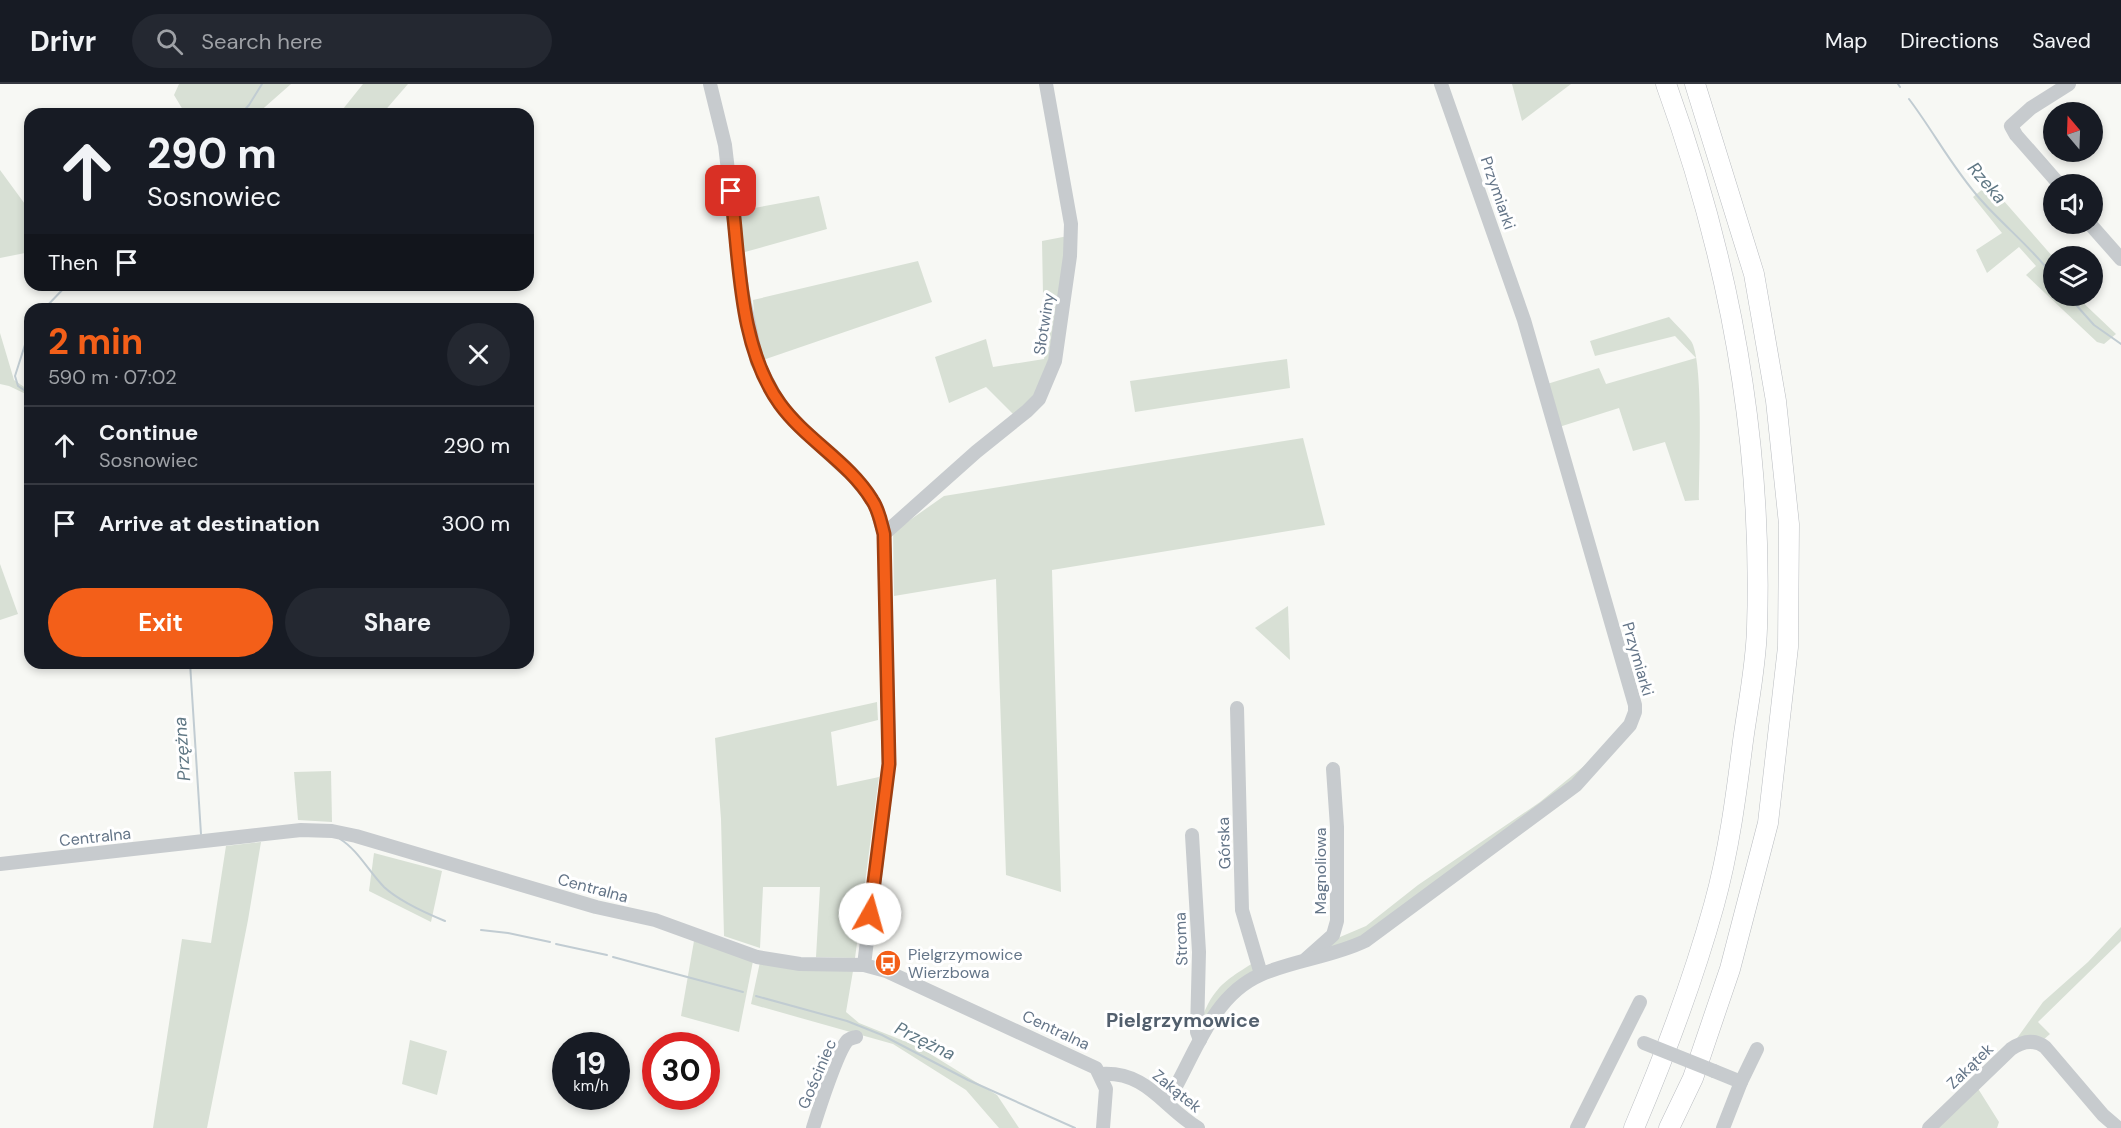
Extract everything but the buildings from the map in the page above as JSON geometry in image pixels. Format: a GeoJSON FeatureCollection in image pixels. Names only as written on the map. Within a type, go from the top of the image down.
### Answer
{"type":"FeatureCollection","features":[{"type":"Feature","properties":{"kind":"highway"},"geometry":{"type":"LineString","coordinates":[[1634,1128],[1660,1068],[1688,990],[1714,904],[1732,825],[1757,631],[1757,523],[1745,394],[1723,278],[1695,173],[1666,84]]}},
{"type":"Feature","properties":{"kind":"highway"},"geometry":{"type":"LineString","coordinates":[[1669,1128],[1693,1078],[1726,980],[1768,823],[1788,646],[1789,524],[1776,401],[1754,274],[1695,84]]}},
{"type":"Feature","properties":{"kind":"street"},"geometry":{"type":"LineString","coordinates":[[710,84],[725,145],[742,290],[757,362],[779,403],[797,424],[853,476],[868,494],[876,507],[884,534],[889,764],[864,965]]}},
{"type":"Feature","properties":{"kind":"street","name":"Słotwiny"},"geometry":{"type":"LineString","coordinates":[[884,534],[1039,399],[1056,361],[1070,256],[1071,224],[1046,84]]}},
{"type":"Feature","properties":{"kind":"street","name":"Przymiarki"},"geometry":{"type":"LineString","coordinates":[[1167,1102],[1200,1041],[1228,997],[1247,982],[1261,975],[1365,941],[1576,785],[1630,725],[1635,712],[1526,324],[1441,84]]}},
{"type":"Feature","properties":{"kind":"street"},"geometry":{"type":"LineString","coordinates":[[2051,174],[2010,126],[2031,108],[2069,84]]}},
{"type":"Feature","properties":{"kind":"street"},"geometry":{"type":"LineString","coordinates":[[2099,234],[2121,259]]}},
{"type":"Feature","properties":{"kind":"street","name":"Górska"},"geometry":{"type":"LineString","coordinates":[[1237,708],[1242,910],[1261,975]]}},
{"type":"Feature","properties":{"kind":"street","name":"Magnoliowa"},"geometry":{"type":"LineString","coordinates":[[1305,961],[1310,953],[1333,935],[1337,921],[1337,827],[1333,769]]}},
{"type":"Feature","properties":{"kind":"street","name":"Centralna"},"geometry":{"type":"LineString","coordinates":[[0,864],[301,830],[332,831],[356,836],[596,907],[655,920],[757,957],[800,964],[864,965],[886,971],[1090,1063],[1101,1074]]}},
{"type":"Feature","properties":{"kind":"street","name":"Stroma"},"geometry":{"type":"LineString","coordinates":[[1192,835],[1199,952],[1197,1032],[1200,1041]]}},
{"type":"Feature","properties":{"kind":"street"},"geometry":{"type":"LineString","coordinates":[[1577,1128],[1640,1002]]}},
{"type":"Feature","properties":{"kind":"street"},"geometry":{"type":"LineString","coordinates":[[1623,1035],[1741,1082]]}},
{"type":"Feature","properties":{"kind":"street","name":"Gościniec"},"geometry":{"type":"LineString","coordinates":[[813,1128],[843,1048],[850,1038],[856,1037]]}},
{"type":"Feature","properties":{"kind":"street","name":"Zakątek"},"geometry":{"type":"LineString","coordinates":[[1929,1128],[2011,1049],[2018,1044],[2030,1041],[2039,1043],[2103,1115],[2118,1128]]}},
{"type":"Feature","properties":{"kind":"street"},"geometry":{"type":"LineString","coordinates":[[1723,1128],[1757,1048]]}},
{"type":"Feature","properties":{"kind":"street"},"geometry":{"type":"LineString","coordinates":[[1101,1074],[1106,1089],[1103,1128]]}},
{"type":"Feature","properties":{"kind":"street","name":"Zakątek"},"geometry":{"type":"LineString","coordinates":[[1101,1074],[1121,1074],[1129,1077],[1167,1102],[1198,1128]]}},
{"type":"Feature","properties":{"kind":"shaded area"},"geometry":{"type":"Polygon","coordinates":[[[179,84],[291,84],[264,108],[182,108],[174,95],[179,84]]]}},
{"type":"Feature","properties":{"kind":"shaded area"},"geometry":{"type":"Polygon","coordinates":[[[363,84],[408,84],[387,108],[344,108],[363,84]]]}},
{"type":"Feature","properties":{"kind":"shaded area"},"geometry":{"type":"Polygon","coordinates":[[[1512,84],[1571,84],[1522,121],[1512,84]]]}},
{"type":"Feature","properties":{"kind":"shaded area"},"geometry":{"type":"Polygon","coordinates":[[[0,170],[24,203],[24,253],[0,258],[0,170]]]}},
{"type":"Feature","properties":{"kind":"shaded area"},"geometry":{"type":"Polygon","coordinates":[[[1989,184],[2043,246],[2043,291],[2026,275],[2036,266],[2019,247],[1987,273],[1976,250],[2002,233],[1973,197],[1989,184]]]}},
{"type":"Feature","properties":{"kind":"shaded area"},"geometry":{"type":"Polygon","coordinates":[[[819,196],[827,229],[745,252],[738,211],[819,196]]]}},
{"type":"Feature","properties":{"kind":"shaded area"},"geometry":{"type":"Polygon","coordinates":[[[1068,236],[1049,358],[1036,394],[1014,415],[986,387],[949,403],[935,357],[986,339],[993,367],[1044,359],[1050,326],[1049,311],[1043,294],[1042,241],[1068,236]]]}},
{"type":"Feature","properties":{"kind":"shaded area"},"geometry":{"type":"Polygon","coordinates":[[[918,261],[932,302],[763,360],[756,337],[753,300],[918,261]]]}},
{"type":"Feature","properties":{"kind":"shaded area"},"geometry":{"type":"Polygon","coordinates":[[[2059,306],[2087,306],[2116,334],[2104,344],[2097,342],[2059,306]]]}},
{"type":"Feature","properties":{"kind":"shaded area"},"geometry":{"type":"Polygon","coordinates":[[[1669,317],[1691,341],[1696,358],[1675,336],[1595,356],[1590,341],[1669,317]]]}},
{"type":"Feature","properties":{"kind":"shaded area"},"geometry":{"type":"Polygon","coordinates":[[[0,333],[14,380],[24,387],[24,393],[0,384],[0,333]]]}},
{"type":"Feature","properties":{"kind":"shaded area"},"geometry":{"type":"Polygon","coordinates":[[[1696,358],[1700,417],[1699,500],[1685,501],[1665,442],[1633,451],[1619,408],[1559,427],[1547,384],[1599,368],[1606,384],[1696,358]]]}},
{"type":"Feature","properties":{"kind":"shaded area"},"geometry":{"type":"Polygon","coordinates":[[[1287,359],[1290,388],[1135,412],[1130,381],[1287,359]]]}},
{"type":"Feature","properties":{"kind":"shaded area"},"geometry":{"type":"Polygon","coordinates":[[[1303,438],[1325,525],[1052,570],[1061,892],[1006,875],[996,579],[894,596],[893,532],[944,496],[1303,438]]]}},
{"type":"Feature","properties":{"kind":"shaded area"},"geometry":{"type":"Polygon","coordinates":[[[0,564],[18,614],[0,620],[0,564]]]}},
{"type":"Feature","properties":{"kind":"shaded area"},"geometry":{"type":"Polygon","coordinates":[[[1288,606],[1290,660],[1255,628],[1288,606]]]}},
{"type":"Feature","properties":{"kind":"shaded area"},"geometry":{"type":"Polygon","coordinates":[[[877,702],[878,720],[831,732],[837,786],[879,777],[855,958],[816,957],[820,887],[763,887],[760,948],[724,936],[721,819],[715,738],[877,702]]]}},
{"type":"Feature","properties":{"kind":"shaded area"},"geometry":{"type":"Polygon","coordinates":[[[1600,753],[1591,766],[1363,937],[1310,956],[1333,940],[1366,926],[1418,885],[1540,802],[1600,753]]]}},
{"type":"Feature","properties":{"kind":"shaded area"},"geometry":{"type":"Polygon","coordinates":[[[331,771],[332,822],[298,820],[294,772],[331,771]]]}},
{"type":"Feature","properties":{"kind":"shaded area"},"geometry":{"type":"Polygon","coordinates":[[[261,842],[207,1128],[153,1128],[182,939],[211,943],[226,846],[261,842]]]}},
{"type":"Feature","properties":{"kind":"shaded area"},"geometry":{"type":"Polygon","coordinates":[[[374,853],[442,871],[431,922],[369,891],[374,853]]]}},
{"type":"Feature","properties":{"kind":"shaded area"},"geometry":{"type":"Polygon","coordinates":[[[2121,927],[2121,941],[2038,1022],[2050,1034],[2043,1040],[2030,1035],[1977,1087],[1999,1122],[1997,1128],[1924,1128],[2015,1041],[2043,1002],[2088,962],[2121,927]]]}},
{"type":"Feature","properties":{"kind":"shaded area"},"geometry":{"type":"Polygon","coordinates":[[[694,941],[753,961],[739,1032],[681,1016],[694,941]]]}},
{"type":"Feature","properties":{"kind":"shaded area"},"geometry":{"type":"Polygon","coordinates":[[[760,962],[853,971],[846,1012],[859,1023],[919,1047],[997,1095],[1019,1128],[999,1128],[966,1090],[893,1044],[751,1004],[760,962]]]}},
{"type":"Feature","properties":{"kind":"shaded area"},"geometry":{"type":"Polygon","coordinates":[[[1253,963],[1255,971],[1201,1031],[1203,1014],[1217,990],[1253,963]]]}},
{"type":"Feature","properties":{"kind":"shaded area"},"geometry":{"type":"Polygon","coordinates":[[[410,1040],[447,1051],[437,1095],[402,1084],[410,1040]]]}},
{"type":"Feature","properties":{"kind":"waterway","name":"Przężna"},"geometry":{"type":"LineString","coordinates":[[246,108],[262,84]]}},
{"type":"Feature","properties":{"kind":"waterway","name":"Rzeka"},"geometry":{"type":"LineString","coordinates":[[1909,99],[1971,188],[2043,263]]}},
{"type":"Feature","properties":{"kind":"waterway","name":"Przężna"},"geometry":{"type":"LineString","coordinates":[[50,303],[61,291]]}},
{"type":"Feature","properties":{"kind":"waterway","name":"Rzeka"},"geometry":{"type":"LineString","coordinates":[[2077,306],[2094,325],[2121,344]]}},
{"type":"Feature","properties":{"kind":"waterway","name":"Przężna"},"geometry":{"type":"LineString","coordinates":[[24,348],[15,376],[18,386],[24,390]]}},
{"type":"Feature","properties":{"kind":"waterway","name":"Przężna"},"geometry":{"type":"LineString","coordinates":[[190,669],[201,834]]}},
{"type":"Feature","properties":{"kind":"waterway","name":"Przężna"},"geometry":{"type":"LineString","coordinates":[[340,839],[358,855],[390,892],[445,921]]}},
{"type":"Feature","properties":{"kind":"waterway","name":"Przężna"},"geometry":{"type":"LineString","coordinates":[[481,930],[550,942]]}},
{"type":"Feature","properties":{"kind":"waterway","name":"Przężna"},"geometry":{"type":"LineString","coordinates":[[556,944],[607,955]]}},
{"type":"Feature","properties":{"kind":"waterway","name":"Przężna"},"geometry":{"type":"LineString","coordinates":[[613,957],[743,992]]}},
{"type":"Feature","properties":{"kind":"waterway","name":"Przężna"},"geometry":{"type":"LineString","coordinates":[[756,996],[847,1021],[882,1035],[968,1080],[1075,1128]]}},
{"type":"Feature","properties":{"kind":"place","name":"Pielgrzymowice Wierzbowa"},"geometry":{"type":"Point","coordinates":[888,963]}},
{"type":"Feature","properties":{"kind":"district","name":"Pielgrzymowice"},"geometry":{"type":"Point","coordinates":[1183,1020]}},
{"type":"Feature","properties":{"kind":"route"},"geometry":{"type":"LineString","coordinates":[[731,191],[742,290],[757,362],[779,403],[797,424],[853,476],[873,500],[884,534],[889,764],[870,914]]}}]}
